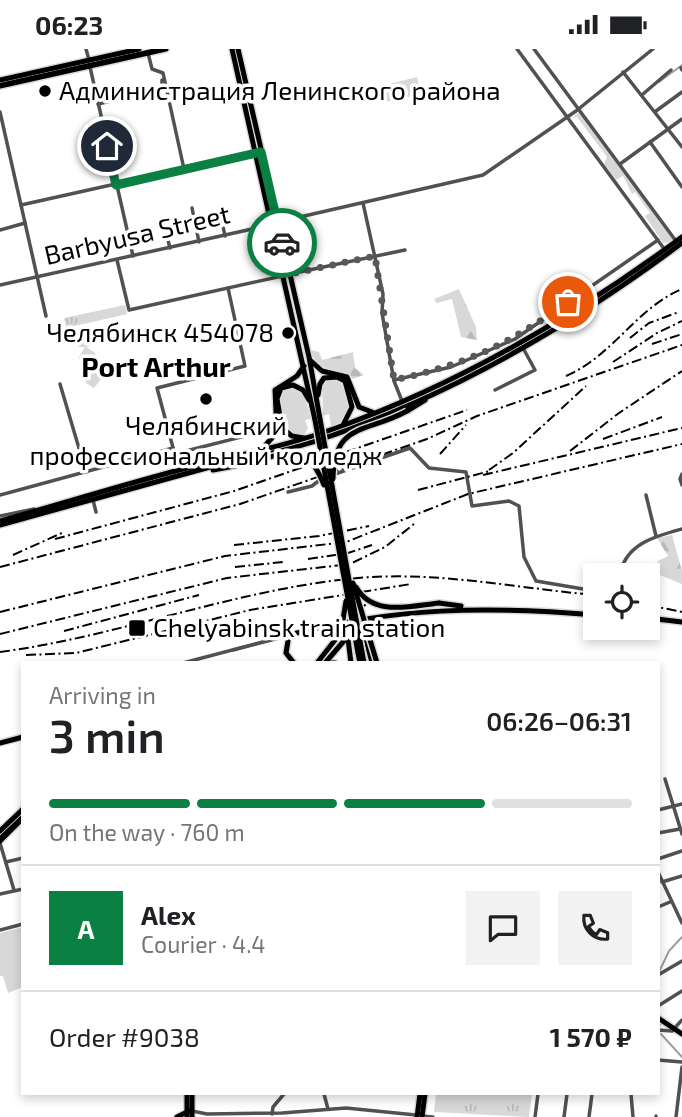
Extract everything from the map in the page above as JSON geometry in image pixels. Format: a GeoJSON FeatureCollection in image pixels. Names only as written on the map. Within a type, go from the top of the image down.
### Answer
{"type":"FeatureCollection","features":[{"type":"Feature","properties":{"kind":"main road"},"geometry":{"type":"LineString","coordinates":[[0,86],[139,49]]}},
{"type":"Feature","properties":{"kind":"main road"},"geometry":{"type":"LineString","coordinates":[[0,80],[166,49]]}},
{"type":"Feature","properties":{"kind":"main road"},"geometry":{"type":"LineString","coordinates":[[232,49],[309,357],[317,420]]}},
{"type":"Feature","properties":{"kind":"main road"},"geometry":{"type":"LineString","coordinates":[[238,49],[252,122]]}},
{"type":"Feature","properties":{"kind":"main road"},"geometry":{"type":"LineString","coordinates":[[0,521],[93,500],[260,449],[310,437],[379,411],[486,363],[548,328],[666,252],[679,243],[682,237]]}},
{"type":"Feature","properties":{"kind":"main road"},"geometry":{"type":"LineString","coordinates":[[319,661],[335,640],[342,625],[346,604],[332,498],[335,456],[341,441],[407,411],[523,348],[599,302],[666,252]]}},
{"type":"Feature","properties":{"kind":"main road"},"geometry":{"type":"LineString","coordinates":[[287,275],[332,498],[350,575],[376,661]]}},
{"type":"Feature","properties":{"kind":"main road"},"geometry":{"type":"LineString","coordinates":[[309,357],[320,370],[340,373],[349,379],[361,409],[379,411]]}},
{"type":"Feature","properties":{"kind":"main road"},"geometry":{"type":"LineString","coordinates":[[260,449],[273,441],[277,432],[275,390],[298,376],[304,363]]}},
{"type":"Feature","properties":{"kind":"main road"},"geometry":{"type":"LineString","coordinates":[[317,420],[321,382],[331,376],[343,379],[350,389],[352,407],[349,418],[337,428]]}},
{"type":"Feature","properties":{"kind":"main road"},"geometry":{"type":"LineString","coordinates":[[310,437],[292,436],[282,428],[277,402],[279,391],[291,385],[303,390],[317,420]]}},
{"type":"Feature","properties":{"kind":"main road"},"geometry":{"type":"LineString","coordinates":[[0,521],[181,473],[318,441],[443,390]]}},
{"type":"Feature","properties":{"kind":"main road"},"geometry":{"type":"LineString","coordinates":[[181,473],[245,464],[289,454],[306,455],[316,465],[332,498]]}},
{"type":"Feature","properties":{"kind":"main road"},"geometry":{"type":"LineString","coordinates":[[342,541],[360,653]]}},
{"type":"Feature","properties":{"kind":"main road"},"geometry":{"type":"LineString","coordinates":[[341,563],[362,661]]}},
{"type":"Feature","properties":{"kind":"main road"},"geometry":{"type":"LineString","coordinates":[[350,575],[363,597],[374,605],[391,607],[439,603],[464,608],[583,614]]}},
{"type":"Feature","properties":{"kind":"main road"},"geometry":{"type":"LineString","coordinates":[[292,661],[286,653],[289,635],[383,617],[464,608]]}},
{"type":"Feature","properties":{"kind":"main road"},"geometry":{"type":"LineString","coordinates":[[327,661],[346,638],[383,617]]}},
{"type":"Feature","properties":{"kind":"main road"},"geometry":{"type":"LineString","coordinates":[[660,619],[682,622]]}},
{"type":"Feature","properties":{"kind":"main road"},"geometry":{"type":"LineString","coordinates":[[361,621],[371,661]]}},
{"type":"Feature","properties":{"kind":"main road"},"geometry":{"type":"LineString","coordinates":[[346,623],[351,661]]}},
{"type":"Feature","properties":{"kind":"main road"},"geometry":{"type":"LineString","coordinates":[[328,627],[341,631],[346,638]]}},
{"type":"Feature","properties":{"kind":"main road"},"geometry":{"type":"LineString","coordinates":[[0,741],[21,736]]}},
{"type":"Feature","properties":{"kind":"main road"},"geometry":{"type":"LineString","coordinates":[[0,831],[21,811]]}},
{"type":"Feature","properties":{"kind":"main road"},"geometry":{"type":"LineString","coordinates":[[0,842],[21,820]]}},
{"type":"Feature","properties":{"kind":"main road"},"geometry":{"type":"LineString","coordinates":[[660,1019],[682,1034]]}},
{"type":"Feature","properties":{"kind":"main road"},"geometry":{"type":"LineString","coordinates":[[187,1095],[189,1114]]}},
{"type":"Feature","properties":{"kind":"main road"},"geometry":{"type":"LineString","coordinates":[[189,1114],[192,1095]]}},
{"type":"Feature","properties":{"kind":"main road"},"geometry":{"type":"LineString","coordinates":[[420,1116],[423,1095]]}},
{"type":"Feature","properties":{"kind":"main road"},"geometry":{"type":"LineString","coordinates":[[177,1117],[189,1114]]}},
{"type":"Feature","properties":{"kind":"street"},"geometry":{"type":"LineString","coordinates":[[86,49],[133,255]]}},
{"type":"Feature","properties":{"kind":"street"},"geometry":{"type":"LineString","coordinates":[[517,49],[666,252]]}},
{"type":"Feature","properties":{"kind":"street"},"geometry":{"type":"LineString","coordinates":[[534,49],[679,243]]}},
{"type":"Feature","properties":{"kind":"street","name":"Barbyusa Street"},"geometry":{"type":"LineString","coordinates":[[0,285],[481,176],[566,116],[653,49]]}},
{"type":"Feature","properties":{"kind":"street"},"geometry":{"type":"LineString","coordinates":[[148,53],[152,69],[161,73]]}},
{"type":"Feature","properties":{"kind":"street"},"geometry":{"type":"LineString","coordinates":[[643,94],[671,70]]}},
{"type":"Feature","properties":{"kind":"street"},"geometry":{"type":"LineString","coordinates":[[623,72],[643,94],[682,147]]}},
{"type":"Feature","properties":{"kind":"street"},"geometry":{"type":"LineString","coordinates":[[98,104],[162,89],[161,73]]}},
{"type":"Feature","properties":{"kind":"street"},"geometry":{"type":"LineString","coordinates":[[161,73],[184,169]]}},
{"type":"Feature","properties":{"kind":"street"},"geometry":{"type":"LineString","coordinates":[[656,111],[682,92]]}},
{"type":"Feature","properties":{"kind":"street"},"geometry":{"type":"LineString","coordinates":[[0,112],[46,316]]}},
{"type":"Feature","properties":{"kind":"street"},"geometry":{"type":"LineString","coordinates":[[620,164],[682,118]]}},
{"type":"Feature","properties":{"kind":"street"},"geometry":{"type":"LineString","coordinates":[[650,142],[682,187]]}},
{"type":"Feature","properties":{"kind":"street"},"geometry":{"type":"LineString","coordinates":[[21,205],[259,152]]}},
{"type":"Feature","properties":{"kind":"street"},"geometry":{"type":"LineString","coordinates":[[363,203],[375,256],[394,380],[402,401]]}},
{"type":"Feature","properties":{"kind":"street"},"geometry":{"type":"LineString","coordinates":[[192,208],[199,242]]}},
{"type":"Feature","properties":{"kind":"street"},"geometry":{"type":"LineString","coordinates":[[220,212],[225,236]]}},
{"type":"Feature","properties":{"kind":"street"},"geometry":{"type":"LineString","coordinates":[[0,230],[25,223]]}},
{"type":"Feature","properties":{"kind":"street"},"geometry":{"type":"LineString","coordinates":[[164,225],[170,248]]}},
{"type":"Feature","properties":{"kind":"street"},"geometry":{"type":"LineString","coordinates":[[394,380],[449,368],[515,339],[658,240]]}},
{"type":"Feature","properties":{"kind":"street"},"geometry":{"type":"LineString","coordinates":[[117,260],[129,310],[405,250]]}},
{"type":"Feature","properties":{"kind":"street"},"geometry":{"type":"LineString","coordinates":[[181,473],[157,388],[246,366],[228,288]]}},
{"type":"Feature","properties":{"kind":"street"},"geometry":{"type":"LineString","coordinates":[[495,390],[535,370],[523,348]]}},
{"type":"Feature","properties":{"kind":"street"},"geometry":{"type":"LineString","coordinates":[[60,384],[86,473]]}},
{"type":"Feature","properties":{"kind":"street"},"geometry":{"type":"LineString","coordinates":[[174,454],[269,430]]}},
{"type":"Feature","properties":{"kind":"street"},"geometry":{"type":"LineString","coordinates":[[0,495],[173,448]]}},
{"type":"Feature","properties":{"kind":"street"},"geometry":{"type":"LineString","coordinates":[[288,492],[312,487],[320,479],[407,448],[415,451],[421,462],[429,468],[466,472],[472,506],[509,501],[519,506],[524,557],[536,581],[583,589]]}},
{"type":"Feature","properties":{"kind":"street"},"geometry":{"type":"LineString","coordinates":[[681,475],[682,485]]}},
{"type":"Feature","properties":{"kind":"street"},"geometry":{"type":"LineString","coordinates":[[646,495],[656,535]]}},
{"type":"Feature","properties":{"kind":"street"},"geometry":{"type":"LineString","coordinates":[[93,500],[96,512]]}},
{"type":"Feature","properties":{"kind":"street"},"geometry":{"type":"LineString","coordinates":[[626,563],[639,544],[656,535],[682,529]]}},
{"type":"Feature","properties":{"kind":"street"},"geometry":{"type":"LineString","coordinates":[[192,661],[289,635]]}},
{"type":"Feature","properties":{"kind":"street"},"geometry":{"type":"LineString","coordinates":[[660,833],[681,832],[665,779]]}},
{"type":"Feature","properties":{"kind":"street"},"geometry":{"type":"LineString","coordinates":[[660,810],[682,804]]}},
{"type":"Feature","properties":{"kind":"street"},"geometry":{"type":"LineString","coordinates":[[0,842],[14,890]]}},
{"type":"Feature","properties":{"kind":"street"},"geometry":{"type":"LineString","coordinates":[[660,858],[682,851]]}},
{"type":"Feature","properties":{"kind":"street"},"geometry":{"type":"LineString","coordinates":[[6,862],[21,858]]}},
{"type":"Feature","properties":{"kind":"street"},"geometry":{"type":"LineString","coordinates":[[662,882],[682,876]]}},
{"type":"Feature","properties":{"kind":"street"},"geometry":{"type":"LineString","coordinates":[[660,877],[682,923]]}},
{"type":"Feature","properties":{"kind":"street"},"geometry":{"type":"LineString","coordinates":[[0,894],[21,889]]}},
{"type":"Feature","properties":{"kind":"street"},"geometry":{"type":"LineString","coordinates":[[660,906],[670,902]]}},
{"type":"Feature","properties":{"kind":"street"},"geometry":{"type":"LineString","coordinates":[[0,930],[21,925]]}},
{"type":"Feature","properties":{"kind":"street"},"geometry":{"type":"LineString","coordinates":[[660,974],[682,961]]}},
{"type":"Feature","properties":{"kind":"street"},"geometry":{"type":"LineString","coordinates":[[660,1005],[682,991]]}},
{"type":"Feature","properties":{"kind":"street"},"geometry":{"type":"LineString","coordinates":[[660,1030],[675,1029],[682,1020]]}},
{"type":"Feature","properties":{"kind":"street"},"geometry":{"type":"LineString","coordinates":[[660,1060],[682,1065],[679,1110],[676,1117]]}},
{"type":"Feature","properties":{"kind":"street"},"geometry":{"type":"LineString","coordinates":[[272,1114],[273,1107],[283,1095]]}},
{"type":"Feature","properties":{"kind":"street"},"geometry":{"type":"LineString","coordinates":[[324,1095],[329,1109]]}},
{"type":"Feature","properties":{"kind":"street"},"geometry":{"type":"LineString","coordinates":[[535,1117],[538,1095]]}},
{"type":"Feature","properties":{"kind":"street"},"geometry":{"type":"LineString","coordinates":[[564,1117],[566,1095]]}},
{"type":"Feature","properties":{"kind":"street"},"geometry":{"type":"LineString","coordinates":[[589,1117],[592,1095]]}},
{"type":"Feature","properties":{"kind":"street"},"geometry":{"type":"LineString","coordinates":[[631,1095],[633,1117]]}},
{"type":"Feature","properties":{"kind":"street"},"geometry":{"type":"LineString","coordinates":[[189,1114],[272,1114],[346,1108],[433,1117]]}},
{"type":"Feature","properties":{"kind":"street"},"geometry":{"type":"LineString","coordinates":[[319,1111],[319,1117]]}},
{"type":"Feature","properties":{"kind":"green space"},"geometry":{"type":"Polygon","coordinates":[[[417,77],[421,94],[385,102],[381,86],[417,77]]]}},
{"type":"Feature","properties":{"kind":"green space"},"geometry":{"type":"Polygon","coordinates":[[[579,112],[672,241],[663,243],[645,216],[650,213],[635,192],[632,194],[623,176],[616,180],[604,164],[607,157],[577,117],[572,118],[579,112]]]}},
{"type":"Feature","properties":{"kind":"green space"},"geometry":{"type":"Polygon","coordinates":[[[459,289],[476,327],[477,340],[461,337],[452,299],[437,303],[434,299],[459,289]]]}},
{"type":"Feature","properties":{"kind":"green space"},"geometry":{"type":"Polygon","coordinates":[[[125,305],[127,314],[66,328],[64,318],[125,305]]]}},
{"type":"Feature","properties":{"kind":"green space"},"geometry":{"type":"Polygon","coordinates":[[[92,336],[95,344],[86,347],[95,353],[101,379],[94,388],[86,383],[79,357],[85,347],[79,347],[77,341],[92,336]]]}},
{"type":"Feature","properties":{"kind":"green space"},"geometry":{"type":"Polygon","coordinates":[[[311,350],[319,352],[322,360],[353,352],[355,368],[364,375],[353,379],[322,366],[317,363],[311,350]]]}},
{"type":"Feature","properties":{"kind":"green space"},"geometry":{"type":"Polygon","coordinates":[[[335,378],[344,382],[350,403],[345,419],[331,427],[329,414],[323,416],[322,384],[335,378]]]}},
{"type":"Feature","properties":{"kind":"green space"},"geometry":{"type":"Polygon","coordinates":[[[292,387],[304,395],[312,422],[310,419],[305,420],[308,428],[304,435],[289,430],[279,411],[284,389],[292,387]]]}},
{"type":"Feature","properties":{"kind":"green space"},"geometry":{"type":"Polygon","coordinates":[[[672,535],[682,571],[682,584],[660,575],[658,561],[668,556],[657,538],[672,535]]]}},
{"type":"Feature","properties":{"kind":"green space"},"geometry":{"type":"Polygon","coordinates":[[[21,928],[21,988],[8,993],[3,976],[0,976],[0,933],[21,928]]]}},
{"type":"Feature","properties":{"kind":"green space"},"geometry":{"type":"Polygon","coordinates":[[[436,1095],[532,1095],[529,1117],[434,1112],[436,1095]]]}},
{"type":"Feature","properties":{"kind":"waterway"},"geometry":{"type":"LineString","coordinates":[[659,82],[682,65]]}},
{"type":"Feature","properties":{"kind":"waterway"},"geometry":{"type":"LineString","coordinates":[[660,970],[669,951],[682,937]]}},
{"type":"Feature","properties":{"kind":"waterway"},"geometry":{"type":"LineString","coordinates":[[661,1034],[682,1057]]}},
{"type":"Feature","properties":{"kind":"tram line"},"geometry":{"type":"LineString","coordinates":[[0,84],[156,49]]}},
{"type":"Feature","properties":{"kind":"tram line"},"geometry":{"type":"LineString","coordinates":[[0,837],[21,817]]}},
{"type":"Feature","properties":{"kind":"railway"},"geometry":{"type":"LineString","coordinates":[[566,376],[597,357],[651,308],[682,289]]}},
{"type":"Feature","properties":{"kind":"railway"},"geometry":{"type":"LineString","coordinates":[[630,338],[649,323],[679,312]]}},
{"type":"Feature","properties":{"kind":"railway"},"geometry":{"type":"LineString","coordinates":[[613,362],[657,333],[682,321]]}},
{"type":"Feature","properties":{"kind":"railway"},"geometry":{"type":"LineString","coordinates":[[652,344],[682,334]]}},
{"type":"Feature","properties":{"kind":"railway"},"geometry":{"type":"LineString","coordinates":[[0,567],[240,504],[427,439],[477,416],[682,345]]}},
{"type":"Feature","properties":{"kind":"railway"},"geometry":{"type":"LineString","coordinates":[[570,451],[619,413],[682,371]]}},
{"type":"Feature","properties":{"kind":"railway"},"geometry":{"type":"LineString","coordinates":[[489,470],[513,453],[586,386]]}},
{"type":"Feature","properties":{"kind":"railway"},"geometry":{"type":"LineString","coordinates":[[55,539],[234,491],[467,410]]}},
{"type":"Feature","properties":{"kind":"railway"},"geometry":{"type":"LineString","coordinates":[[603,439],[662,417]]}},
{"type":"Feature","properties":{"kind":"railway"},"geometry":{"type":"LineString","coordinates":[[440,454],[466,425]]}},
{"type":"Feature","properties":{"kind":"railway"},"geometry":{"type":"LineString","coordinates":[[483,475],[682,428]]}},
{"type":"Feature","properties":{"kind":"railway"},"geometry":{"type":"LineString","coordinates":[[0,612],[225,556],[346,542],[468,494],[682,444]]}},
{"type":"Feature","properties":{"kind":"railway"},"geometry":{"type":"LineString","coordinates":[[418,490],[490,471]]}},
{"type":"Feature","properties":{"kind":"railway"},"geometry":{"type":"LineString","coordinates":[[0,634],[227,578],[350,564],[385,547],[414,524]]}},
{"type":"Feature","properties":{"kind":"railway"},"geometry":{"type":"LineString","coordinates":[[234,545],[319,536],[369,526]]}},
{"type":"Feature","properties":{"kind":"railway"},"geometry":{"type":"LineString","coordinates":[[13,555],[64,532]]}},
{"type":"Feature","properties":{"kind":"railway"},"geometry":{"type":"LineString","coordinates":[[308,559],[348,553],[372,545]]}},
{"type":"Feature","properties":{"kind":"railway"},"geometry":{"type":"LineString","coordinates":[[235,567],[283,562]]}},
{"type":"Feature","properties":{"kind":"railway"},"geometry":{"type":"LineString","coordinates":[[0,652],[90,635],[268,592],[358,578],[447,578],[583,594]]}},
{"type":"Feature","properties":{"kind":"railway"},"geometry":{"type":"LineString","coordinates":[[26,655],[76,653],[250,610],[411,584]]}},
{"type":"Feature","properties":{"kind":"railway"},"geometry":{"type":"LineString","coordinates":[[64,631],[199,595]]}},
{"type":"Feature","properties":{"kind":"railway"},"geometry":{"type":"LineString","coordinates":[[358,611],[372,599]]}},
{"type":"Feature","properties":{"kind":"railway"},"geometry":{"type":"LineString","coordinates":[[660,607],[682,612]]}},
{"type":"Feature","properties":{"kind":"way so far"},"geometry":{"type":"LineString","coordinates":[[282,243],[290,274],[375,256],[383,294],[382,310],[394,380],[449,368],[515,339],[568,302]]}},
{"type":"Feature","properties":{"kind":"place","name":"Администрация Ленинского района"},"geometry":{"type":"Point","coordinates":[45,91]}},
{"type":"Feature","properties":{"kind":"place","name":"Челябинск 454078"},"geometry":{"type":"Point","coordinates":[288,333]}},
{"type":"Feature","properties":{"kind":"place","name":"Челябинский профессиональный колледж"},"geometry":{"type":"Point","coordinates":[206,399]}},
{"type":"Feature","properties":{"kind":"place","name":"Chelyabinsk train station"},"geometry":{"type":"Point","coordinates":[137,628]}},
{"type":"Feature","properties":{"kind":"district","name":"Port Arthur"},"geometry":{"type":"Point","coordinates":[156,367]}},
{"type":"Feature","properties":{"kind":"route"},"geometry":{"type":"LineString","coordinates":[[107,146],[116,185],[261,152],[282,243]]}}]}
